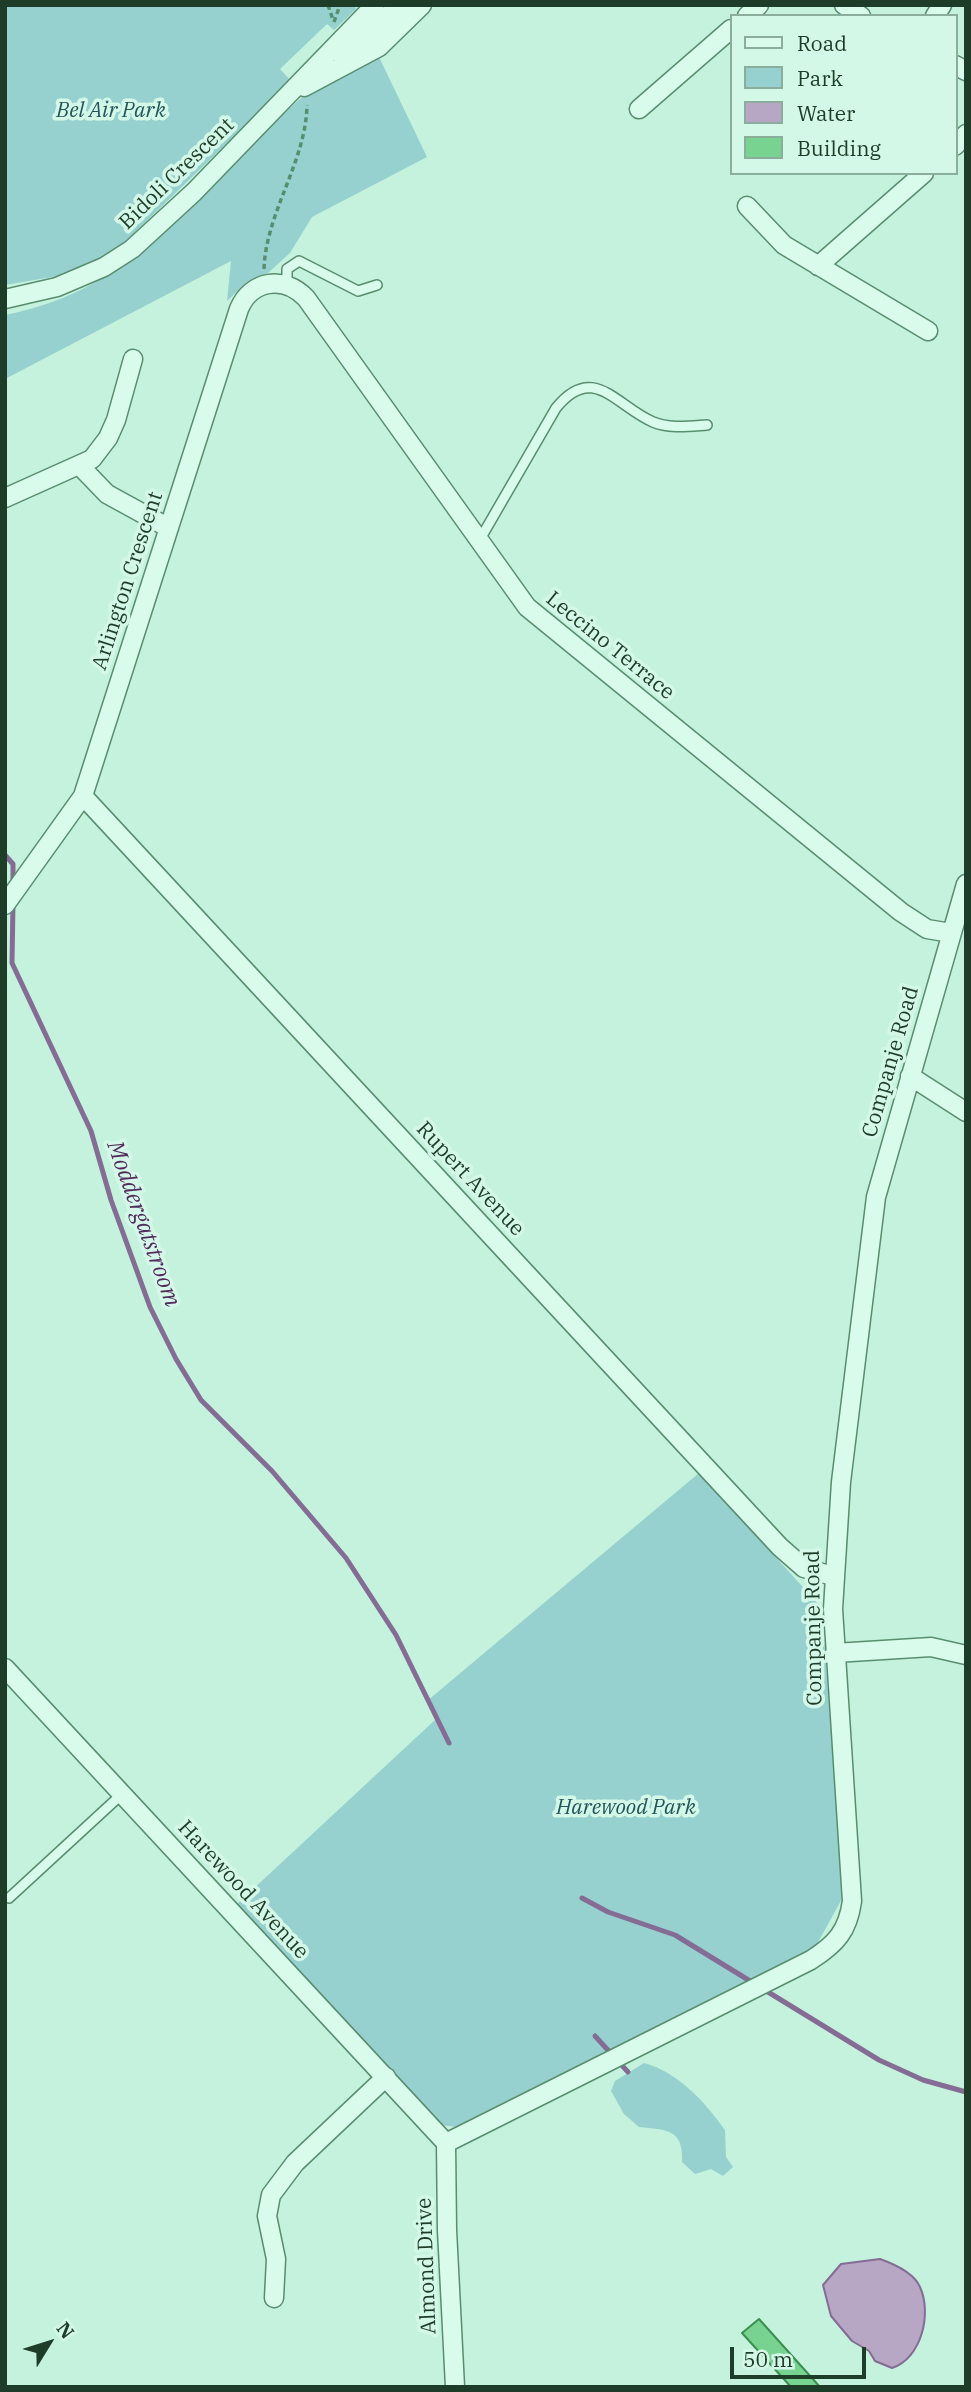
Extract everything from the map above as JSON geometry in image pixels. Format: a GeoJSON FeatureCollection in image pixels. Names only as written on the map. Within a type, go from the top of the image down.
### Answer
{"type":"FeatureCollection","features":[{"type":"Feature","properties":{"kind":"street","name":"Bidoli Crescent"},"geometry":{"type":"LineString","coordinates":[[339,57],[375,5]]}},
{"type":"Feature","properties":{"kind":"street","name":"Bidoli Crescent"},"geometry":{"type":"LineString","coordinates":[[5,299],[57,287],[104,267],[132,249],[158,227],[299,89],[364,40],[399,5]]}},
{"type":"Feature","properties":{"kind":"street","name":"Bidoli Crescent"},"geometry":{"type":"LineString","coordinates":[[339,57],[379,47],[422,5]]}},
{"type":"Feature","properties":{"kind":"street"},"geometry":{"type":"LineString","coordinates":[[639,109],[730,30]]}},
{"type":"Feature","properties":{"kind":"street"},"geometry":{"type":"LineString","coordinates":[[818,266],[922,175]]}},
{"type":"Feature","properties":{"kind":"street"},"geometry":{"type":"LineString","coordinates":[[747,206],[784,245],[928,331]]}},
{"type":"Feature","properties":{"kind":"street"},"geometry":{"type":"LineString","coordinates":[[264,284],[287,285]]}},
{"type":"Feature","properties":{"kind":"street","name":"Arlington Crescent"},"geometry":{"type":"LineString","coordinates":[[5,905],[83,796],[239,309],[246,296],[264,284]]}},
{"type":"Feature","properties":{"kind":"street","name":"Leccino Terrace"},"geometry":{"type":"LineString","coordinates":[[287,285],[306,298],[527,607],[901,912],[927,929],[951,933]]}},
{"type":"Feature","properties":{"kind":"street"},"geometry":{"type":"LineString","coordinates":[[5,498],[35,482],[92,459],[108,438],[133,359]]}},
{"type":"Feature","properties":{"kind":"street"},"geometry":{"type":"LineString","coordinates":[[80,466],[107,494],[169,528]]}},
{"type":"Feature","properties":{"kind":"street","name":"Rupert Avenue"},"geometry":{"type":"LineString","coordinates":[[83,796],[780,1547],[804,1568],[833,1576]]}},
{"type":"Feature","properties":{"kind":"street","name":"Companje Road"},"geometry":{"type":"LineString","coordinates":[[446,2143],[811,1960],[842,1935],[850,1919],[852,1901],[835,1653],[833,1576],[869,1233],[876,1197],[966,884]]}},
{"type":"Feature","properties":{"kind":"street"},"geometry":{"type":"LineString","coordinates":[[910,1076],[966,1112]]}},
{"type":"Feature","properties":{"kind":"street"},"geometry":{"type":"LineString","coordinates":[[835,1653],[931,1647],[966,1655]]}},
{"type":"Feature","properties":{"kind":"street","name":"Harewood Avenue"},"geometry":{"type":"LineString","coordinates":[[5,1668],[446,2143]]}},
{"type":"Feature","properties":{"kind":"street"},"geometry":{"type":"LineString","coordinates":[[274,2298],[276,2259],[267,2216],[271,2195],[295,2163],[386,2077]]}},
{"type":"Feature","properties":{"kind":"street","name":"Almond Drive"},"geometry":{"type":"LineString","coordinates":[[446,2143],[447,2230],[455,2387]]}},
{"type":"Feature","properties":{"kind":"lane"},"geometry":{"type":"LineString","coordinates":[[287,285],[287,270],[299,261],[358,291],[377,285]]}},
{"type":"Feature","properties":{"kind":"lane"},"geometry":{"type":"LineString","coordinates":[[478,542],[556,408],[571,392],[581,388],[601,390],[653,422],[663,425],[707,425]]}},
{"type":"Feature","properties":{"kind":"lane"},"geometry":{"type":"LineString","coordinates":[[9,1898],[122,1794]]}},
{"type":"Feature","properties":{"kind":"path"},"geometry":{"type":"LineString","coordinates":[[328,5],[333,20]]}},
{"type":"Feature","properties":{"kind":"path"},"geometry":{"type":"LineString","coordinates":[[264,284],[267,253],[302,141],[307,116],[299,89]]}},
{"type":"Feature","properties":{"kind":"green space","name":"Bel Air Park"},"geometry":{"type":"Polygon","coordinates":[[[5,5],[354,5],[356,9],[334,30],[327,24],[280,69],[291,81],[124,243],[93,262],[58,276],[5,285],[5,5]]]}},
{"type":"Feature","properties":{"kind":"green space"},"geometry":{"type":"Polygon","coordinates":[[[378,55],[427,157],[312,217],[290,253],[268,273],[247,282],[227,301],[231,261],[5,379],[5,315],[54,302],[96,282],[133,258],[200,199],[307,93],[378,55]]]}},
{"type":"Feature","properties":{"kind":"green space","name":"Harewood Park"},"geometry":{"type":"Polygon","coordinates":[[[699,1473],[822,1608],[843,1897],[816,1946],[456,2127],[440,2125],[236,1905],[436,1719],[427,1701],[699,1473]]]}},
{"type":"Feature","properties":{"kind":"green space"},"geometry":{"type":"Polygon","coordinates":[[[644,2063],[668,2073],[690,2089],[725,2130],[726,2157],[733,2167],[723,2176],[711,2169],[695,2174],[682,2162],[682,2151],[676,2137],[665,2130],[639,2127],[624,2114],[611,2091],[615,2081],[644,2063]]]}},
{"type":"Feature","properties":{"kind":"water"},"geometry":{"type":"Polygon","coordinates":[[[880,2259],[913,2277],[920,2287],[925,2309],[922,2334],[917,2345],[911,2355],[892,2368],[875,2361],[869,2351],[852,2341],[831,2316],[823,2285],[841,2264],[880,2259]]]}},
{"type":"Feature","properties":{"kind":"building"},"geometry":{"type":"Polygon","coordinates":[[[759,2319],[820,2387],[791,2387],[742,2333],[759,2319]]]}},
{"type":"Feature","properties":{"kind":"waterway","name":"Moddergatstroom"},"geometry":{"type":"LineString","coordinates":[[5,855],[13,864],[13,884]]}},
{"type":"Feature","properties":{"kind":"waterway","name":"Moddergatstroom"},"geometry":{"type":"LineString","coordinates":[[13,904],[12,963],[91,1131],[111,1200],[150,1307],[176,1359],[201,1400],[272,1471],[346,1558],[396,1635],[449,1743]]}},
{"type":"Feature","properties":{"kind":"waterway"},"geometry":{"type":"LineString","coordinates":[[582,1898],[608,1912],[675,1935],[879,2060],[923,2080],[966,2092]]}},
{"type":"Feature","properties":{"kind":"waterway"},"geometry":{"type":"LineString","coordinates":[[595,2036],[628,2072]]}}]}
